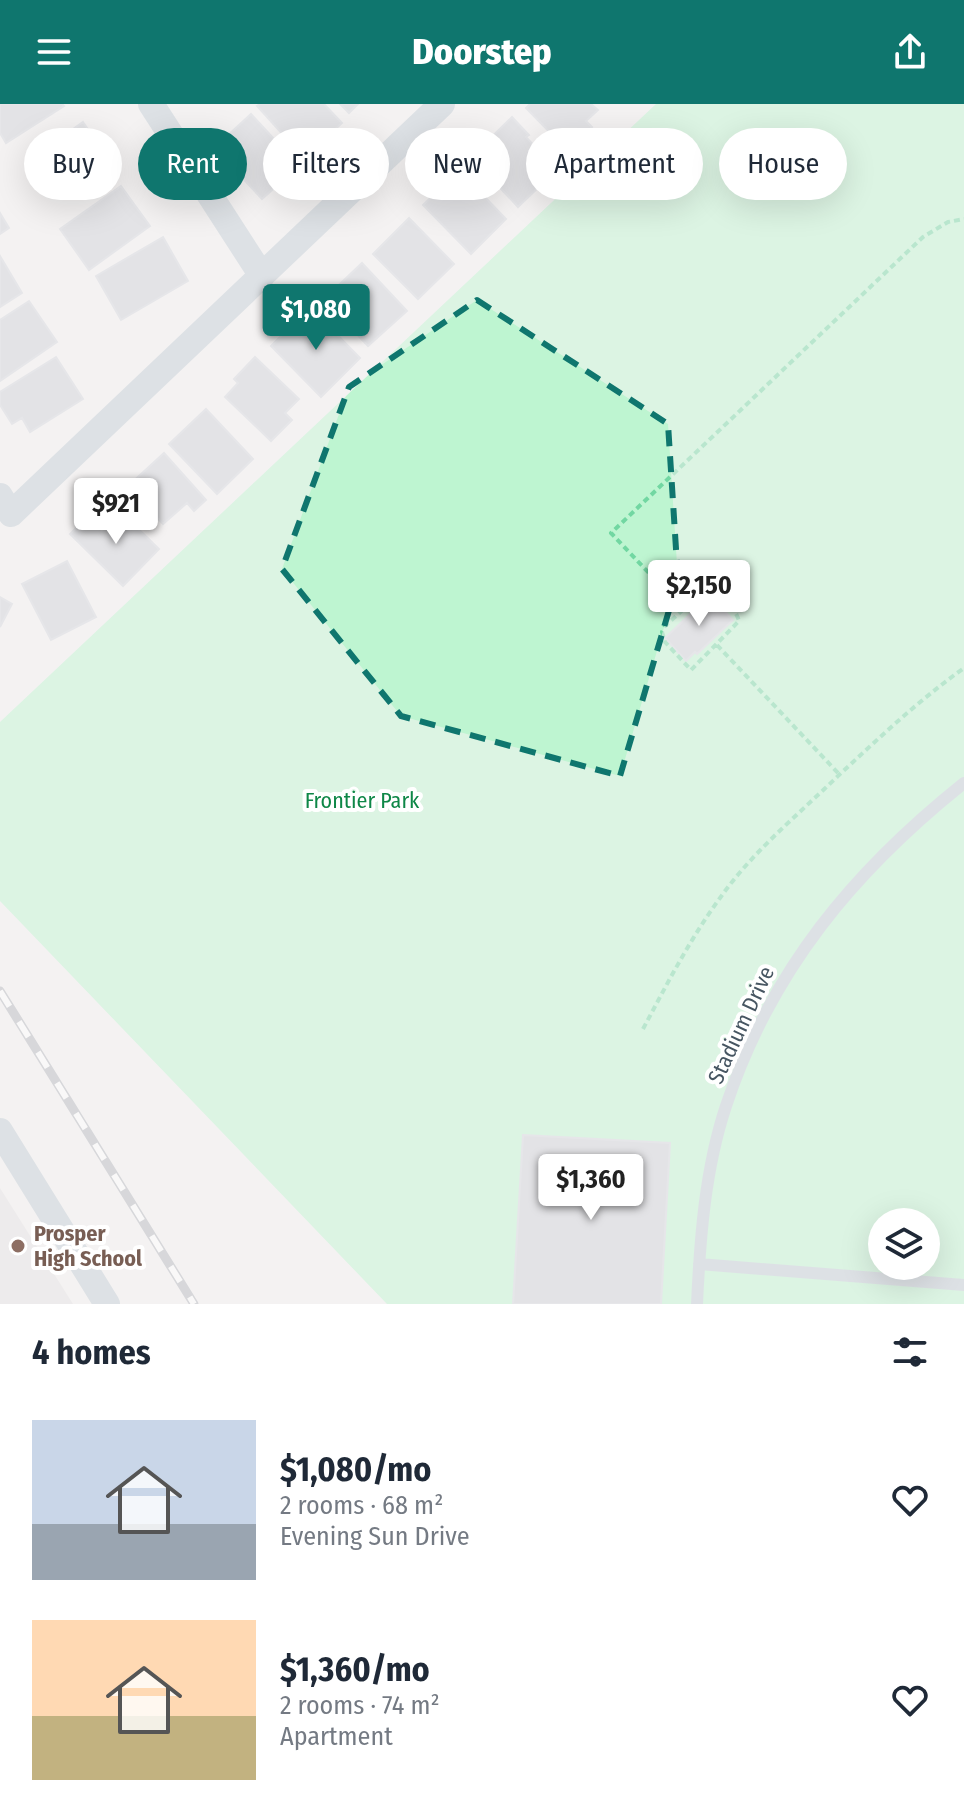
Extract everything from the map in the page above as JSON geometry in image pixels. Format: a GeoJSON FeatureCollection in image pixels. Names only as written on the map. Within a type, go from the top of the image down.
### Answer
{"type":"FeatureCollection","features":[{"type":"Feature","properties":{"kind":"street"},"geometry":{"type":"LineString","coordinates":[[151,104],[262,276]]}},
{"type":"Feature","properties":{"kind":"street"},"geometry":{"type":"LineString","coordinates":[[6,505],[262,276],[442,104]]}},
{"type":"Feature","properties":{"kind":"street"},"geometry":{"type":"LineString","coordinates":[[0,1131],[107,1304]]}},
{"type":"Feature","properties":{"kind":"lane","name":"Stadium Drive"},"geometry":{"type":"LineString","coordinates":[[697,1304],[704,1214],[725,1108],[770,1002],[814,933],[870,867],[964,783]]}},
{"type":"Feature","properties":{"kind":"lane"},"geometry":{"type":"LineString","coordinates":[[699,1264],[964,1285]]}},
{"type":"Feature","properties":{"kind":"path"},"geometry":{"type":"LineString","coordinates":[[683,609],[611,533],[923,237],[948,222],[964,219]]}},
{"type":"Feature","properties":{"kind":"path"},"geometry":{"type":"LineString","coordinates":[[706,589],[718,593],[739,617],[738,625],[717,645],[691,670],[665,642],[662,632],[706,589]]}},
{"type":"Feature","properties":{"kind":"path"},"geometry":{"type":"LineString","coordinates":[[717,645],[839,775]]}},
{"type":"Feature","properties":{"kind":"path"},"geometry":{"type":"LineString","coordinates":[[643,1029],[679,962],[721,896],[781,829],[921,699],[964,668]]}},
{"type":"Feature","properties":{"kind":"highlighted area"},"geometry":{"type":"Polygon","coordinates":[[[477,300],[668,424],[678,580],[620,776],[401,716],[282,569],[349,387],[477,300]]]}},
{"type":"Feature","properties":{"kind":"shaded area","name":"Prosper High School"},"geometry":{"type":"Polygon","coordinates":[[[0,1188],[73,1304],[0,1304],[0,1188]]]}},
{"type":"Feature","properties":{"kind":"green space","name":"Frontier Park"},"geometry":{"type":"Polygon","coordinates":[[[656,104],[964,104],[964,1304],[387,1304],[0,901],[0,722],[554,200],[703,200],[703,128],[631,128],[656,104]]]}},
{"type":"Feature","properties":{"kind":"building"},"geometry":{"type":"Polygon","coordinates":[[[0,104],[64,106],[30,128],[24,128],[24,132],[6,143],[0,133],[0,104]]]}},
{"type":"Feature","properties":{"kind":"building"},"geometry":{"type":"Polygon","coordinates":[[[324,104],[342,123],[337,128],[277,128],[257,106],[324,104]]]}},
{"type":"Feature","properties":{"kind":"building"},"geometry":{"type":"Polygon","coordinates":[[[340,104],[358,104],[349,113],[340,104]]]}},
{"type":"Feature","properties":{"kind":"building"},"geometry":{"type":"Polygon","coordinates":[[[530,104],[591,104],[598,110],[586,121],[591,128],[546,128],[526,108],[530,104]]]}},
{"type":"Feature","properties":{"kind":"building"},"geometry":{"type":"Polygon","coordinates":[[[251,114],[264,128],[262,199],[247,183],[247,128],[236,128],[251,114]]]}},
{"type":"Feature","properties":{"kind":"building"},"geometry":{"type":"Polygon","coordinates":[[[512,117],[526,132],[526,199],[518,207],[510,198],[510,128],[501,128],[512,117]]]}},
{"type":"Feature","properties":{"kind":"building"},"geometry":{"type":"Polygon","coordinates":[[[122,187],[150,226],[89,270],[60,229],[101,200],[122,200],[122,187]]]}},
{"type":"Feature","properties":{"kind":"building"},"geometry":{"type":"Polygon","coordinates":[[[428,200],[488,200],[506,219],[471,254],[423,205],[428,200]]]}},
{"type":"Feature","properties":{"kind":"building"},"geometry":{"type":"Polygon","coordinates":[[[0,213],[9,228],[0,234],[0,213]]]}},
{"type":"Feature","properties":{"kind":"building"},"geometry":{"type":"Polygon","coordinates":[[[409,218],[454,264],[418,299],[373,254],[409,218]]]}},
{"type":"Feature","properties":{"kind":"building"},"geometry":{"type":"Polygon","coordinates":[[[163,237],[188,281],[121,320],[96,276],[163,237]]]}},
{"type":"Feature","properties":{"kind":"building"},"geometry":{"type":"Polygon","coordinates":[[[0,256],[22,293],[0,307],[0,256]]]}},
{"type":"Feature","properties":{"kind":"building"},"geometry":{"type":"Polygon","coordinates":[[[362,263],[407,311],[368,346],[324,299],[362,263]]]}},
{"type":"Feature","properties":{"kind":"building"},"geometry":{"type":"Polygon","coordinates":[[[29,301],[57,342],[0,381],[0,320],[29,301]]]}},
{"type":"Feature","properties":{"kind":"building"},"geometry":{"type":"Polygon","coordinates":[[[310,307],[360,358],[321,397],[271,346],[310,307]]]}},
{"type":"Feature","properties":{"kind":"building"},"geometry":{"type":"Polygon","coordinates":[[[56,357],[83,399],[30,432],[22,418],[12,424],[0,405],[0,392],[56,357]]]}},
{"type":"Feature","properties":{"kind":"building"},"geometry":{"type":"Polygon","coordinates":[[[255,357],[299,399],[285,413],[292,420],[271,441],[225,397],[238,383],[234,379],[255,357]]]}},
{"type":"Feature","properties":{"kind":"building"},"geometry":{"type":"Polygon","coordinates":[[[206,409],[253,459],[217,494],[169,444],[206,409]]]}},
{"type":"Feature","properties":{"kind":"building"},"geometry":{"type":"Polygon","coordinates":[[[164,453],[206,500],[194,511],[187,503],[163,524],[128,486],[164,453]]]}},
{"type":"Feature","properties":{"kind":"building"},"geometry":{"type":"Polygon","coordinates":[[[121,512],[159,549],[123,586],[70,534],[88,516],[102,530],[121,512]]]}},
{"type":"Feature","properties":{"kind":"building"},"geometry":{"type":"Polygon","coordinates":[[[67,561],[96,617],[51,640],[22,584],[67,561]]]}},
{"type":"Feature","properties":{"kind":"building"},"geometry":{"type":"Polygon","coordinates":[[[710,595],[733,620],[686,661],[665,638],[710,595]]]}},
{"type":"Feature","properties":{"kind":"building"},"geometry":{"type":"Polygon","coordinates":[[[0,597],[12,604],[0,627],[0,597]]]}},
{"type":"Feature","properties":{"kind":"building"},"geometry":{"type":"Polygon","coordinates":[[[523,1135],[670,1143],[661,1304],[513,1304],[523,1135]]]}},
{"type":"Feature","properties":{"kind":"railway"},"geometry":{"type":"LineString","coordinates":[[0,991],[194,1304]]}},
{"type":"Feature","properties":{"kind":"place","name":"Prosper High School"},"geometry":{"type":"Point","coordinates":[18,1246]}}]}
